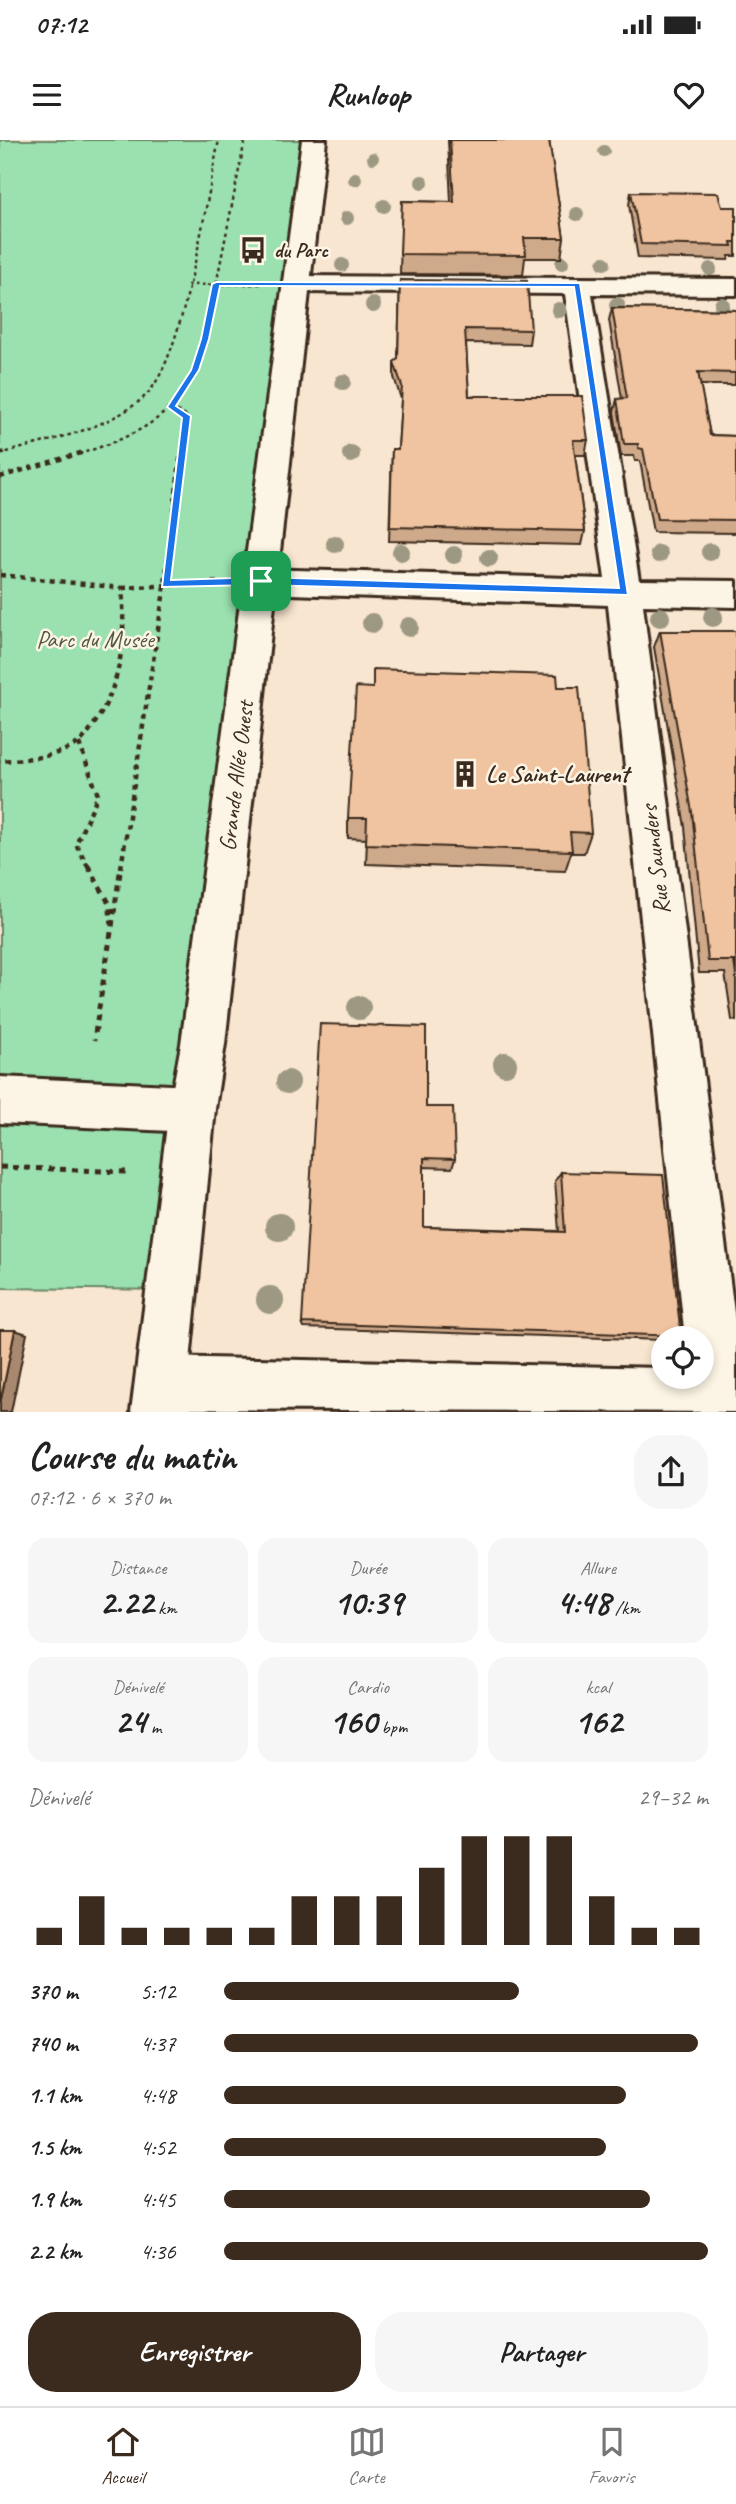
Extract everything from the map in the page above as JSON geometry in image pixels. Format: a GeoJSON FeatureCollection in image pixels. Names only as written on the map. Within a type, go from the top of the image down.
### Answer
{"type":"FeatureCollection","features":[{"type":"Feature","properties":{"kind":"street","name":"Grande Allée Ouest"},"geometry":{"type":"LineString","coordinates":[[160,1397],[192,1109],[203,1044],[314,140]]}},
{"type":"Feature","properties":{"kind":"street"},"geometry":{"type":"LineString","coordinates":[[297,284],[736,286]]}},
{"type":"Feature","properties":{"kind":"street","name":"Rue Saunders"},"geometry":{"type":"LineString","coordinates":[[577,285],[624,592],[727,1396]]}},
{"type":"Feature","properties":{"kind":"street"},"geometry":{"type":"LineString","coordinates":[[261,581],[736,594]]}},
{"type":"Feature","properties":{"kind":"street"},"geometry":{"type":"LineString","coordinates":[[0,1100],[192,1109]]}},
{"type":"Feature","properties":{"kind":"street"},"geometry":{"type":"LineString","coordinates":[[160,1397],[727,1396]]}},
{"type":"Feature","properties":{"kind":"path"},"geometry":{"type":"LineString","coordinates":[[0,454],[98,422],[128,408],[149,392],[172,349],[219,140]]}},
{"type":"Feature","properties":{"kind":"path"},"geometry":{"type":"LineString","coordinates":[[0,477],[108,442],[151,423],[171,407],[195,370],[205,339],[245,140]]}},
{"type":"Feature","properties":{"kind":"path"},"geometry":{"type":"LineString","coordinates":[[187,285],[297,284]]}},
{"type":"Feature","properties":{"kind":"path"},"geometry":{"type":"LineString","coordinates":[[94,1040],[165,584],[186,416],[171,407]]}},
{"type":"Feature","properties":{"kind":"path"},"geometry":{"type":"LineString","coordinates":[[0,568],[3,575],[122,587],[261,581]]}},
{"type":"Feature","properties":{"kind":"path"},"geometry":{"type":"LineString","coordinates":[[0,761],[31,759],[79,743],[104,714],[114,689],[122,640],[122,587]]}},
{"type":"Feature","properties":{"kind":"path"},"geometry":{"type":"LineString","coordinates":[[79,743],[97,795],[76,844],[109,903],[112,926]]}},
{"type":"Feature","properties":{"kind":"path"},"geometry":{"type":"LineString","coordinates":[[0,1167],[128,1172]]}},
{"type":"Feature","properties":{"kind":"green space","name":"Parc du Musée"},"geometry":{"type":"Polygon","coordinates":[[[0,140],[315,140],[172,1290],[0,1288],[0,140]]]}},
{"type":"Feature","properties":{"kind":"building"},"geometry":{"type":"Polygon","coordinates":[[[450,140],[549,140],[564,238],[524,238],[526,255],[400,254],[402,201],[454,202],[450,140]]]}},
{"type":"Feature","properties":{"kind":"building"},"geometry":{"type":"Polygon","coordinates":[[[631,192],[718,193],[722,207],[736,207],[736,242],[731,242],[732,246],[641,244],[631,192]]]}},
{"type":"Feature","properties":{"kind":"building"},"geometry":{"type":"Polygon","coordinates":[[[400,280],[527,281],[531,330],[465,329],[469,396],[582,396],[588,440],[573,440],[585,531],[390,527],[392,449],[398,449],[402,386],[394,362],[398,359],[400,280]]]}},
{"type":"Feature","properties":{"kind":"building"},"geometry":{"type":"Polygon","coordinates":[[[612,308],[736,310],[736,373],[698,372],[710,435],[736,436],[736,520],[657,519],[643,449],[638,448],[638,444],[624,444],[617,399],[627,398],[612,308]]]}},
{"type":"Feature","properties":{"kind":"building"},"geometry":{"type":"Polygon","coordinates":[[[660,631],[736,631],[736,975],[734,961],[708,961],[692,812],[660,631]]]}},
{"type":"Feature","properties":{"kind":"building","name":"Le Saint-Laurent"},"geometry":{"type":"Polygon","coordinates":[[[373,669],[557,675],[558,687],[579,687],[591,833],[570,832],[572,851],[366,844],[367,818],[348,818],[356,687],[373,688],[373,669]]]}},
{"type":"Feature","properties":{"kind":"building"},"geometry":{"type":"Polygon","coordinates":[[[320,1024],[426,1027],[426,1107],[453,1107],[455,1159],[424,1158],[424,1227],[565,1232],[561,1172],[663,1175],[680,1326],[651,1326],[651,1335],[302,1323],[320,1024]]]}},
{"type":"Feature","properties":{"kind":"building"},"geometry":{"type":"Polygon","coordinates":[[[0,1330],[15,1330],[0,1404],[0,1330]]]}},
{"type":"Feature","properties":{"kind":"place","name":"du Parc"},"geometry":{"type":"Point","coordinates":[253,250]}},
{"type":"Feature","properties":{"kind":"place","name":"Le Saint-Laurent"},"geometry":{"type":"Point","coordinates":[465,774]}},
{"type":"Feature","properties":{"kind":"route"},"geometry":{"type":"LineString","coordinates":[[216,284],[577,285],[624,592],[486,590],[261,581],[165,584],[186,416],[171,407],[195,370],[205,339],[216,284]]}}]}
